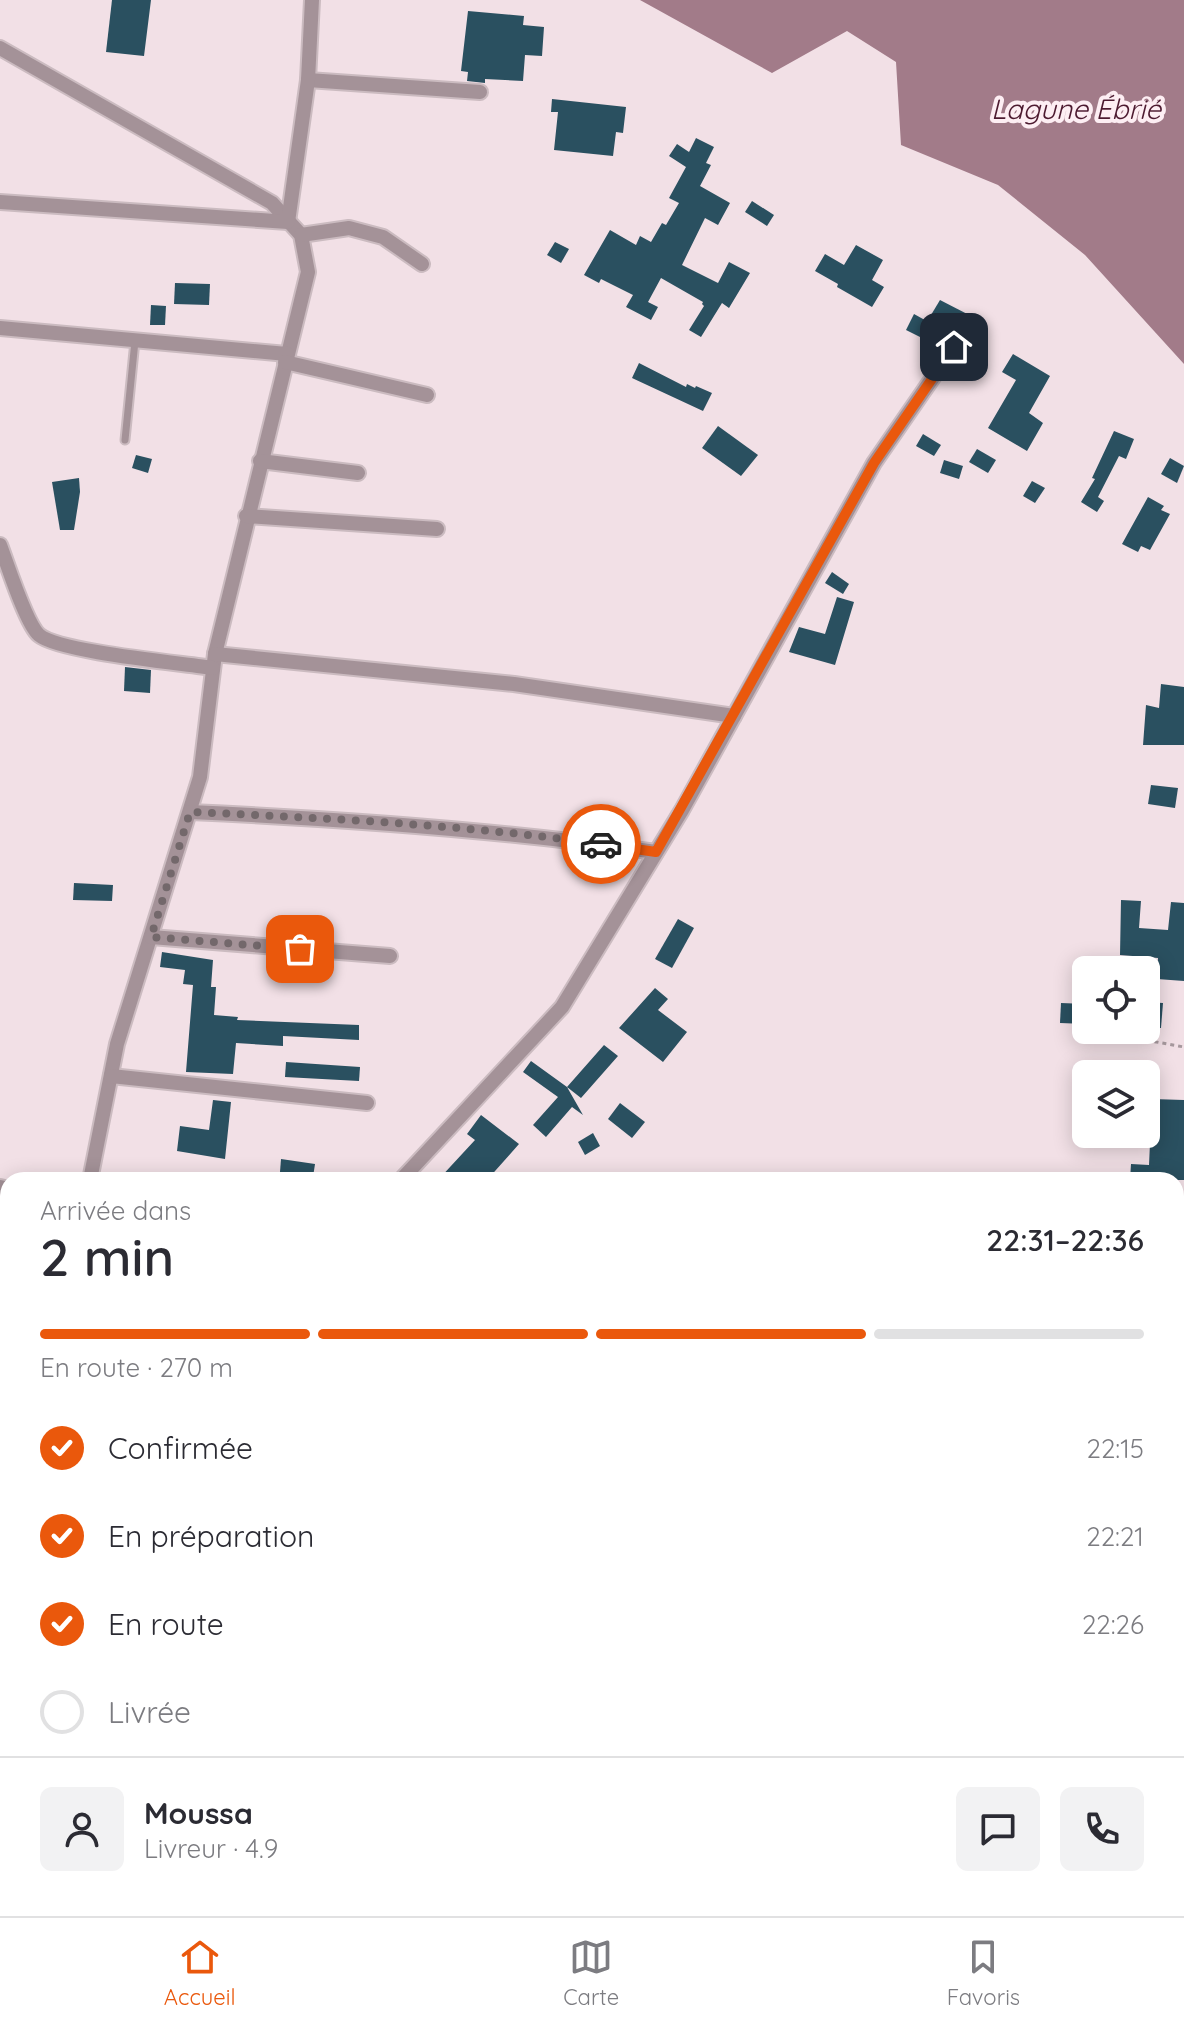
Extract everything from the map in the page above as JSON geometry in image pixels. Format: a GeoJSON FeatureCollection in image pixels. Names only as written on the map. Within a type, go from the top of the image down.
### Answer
{"type":"FeatureCollection","features":[{"type":"Feature","properties":{"kind":"street"},"geometry":{"type":"LineString","coordinates":[[288,222],[308,80],[312,0]]}},
{"type":"Feature","properties":{"kind":"street"},"geometry":{"type":"LineString","coordinates":[[0,48],[272,203],[301,235],[308,272],[246,516],[214,661],[200,777],[117,1044],[92,1172]]}},
{"type":"Feature","properties":{"kind":"street"},"geometry":{"type":"LineString","coordinates":[[308,80],[480,92]]}},
{"type":"Feature","properties":{"kind":"street"},"geometry":{"type":"LineString","coordinates":[[0,202],[288,222]]}},
{"type":"Feature","properties":{"kind":"street"},"geometry":{"type":"LineString","coordinates":[[301,235],[349,228],[383,237],[422,264]]}},
{"type":"Feature","properties":{"kind":"street"},"geometry":{"type":"LineString","coordinates":[[0,328],[135,339],[286,358],[427,395]]}},
{"type":"Feature","properties":{"kind":"street"},"geometry":{"type":"LineString","coordinates":[[408,1172],[562,1007],[734,716],[874,463],[954,347]]}},
{"type":"Feature","properties":{"kind":"street"},"geometry":{"type":"LineString","coordinates":[[260,461],[358,473]]}},
{"type":"Feature","properties":{"kind":"street"},"geometry":{"type":"LineString","coordinates":[[246,516],[437,529]]}},
{"type":"Feature","properties":{"kind":"street"},"geometry":{"type":"LineString","coordinates":[[0,545],[38,634],[64,646],[514,684],[734,716]]}},
{"type":"Feature","properties":{"kind":"street"},"geometry":{"type":"LineString","coordinates":[[190,812],[372,820],[539,835],[656,852]]}},
{"type":"Feature","properties":{"kind":"street"},"geometry":{"type":"LineString","coordinates":[[151,937],[390,956]]}},
{"type":"Feature","properties":{"kind":"street"},"geometry":{"type":"LineString","coordinates":[[111,1076],[367,1103]]}},
{"type":"Feature","properties":{"kind":"lane"},"geometry":{"type":"LineString","coordinates":[[125,440],[135,339]]}},
{"type":"Feature","properties":{"kind":"path"},"geometry":{"type":"LineString","coordinates":[[1160,1043],[1184,1047]]}},
{"type":"Feature","properties":{"kind":"water","name":"Lagune Ébrié"},"geometry":{"type":"Polygon","coordinates":[[[640,0],[1184,0],[1184,364],[1085,255],[998,185],[901,145],[896,62],[847,31],[772,73],[640,0]]]}},
{"type":"Feature","properties":{"kind":"building"},"geometry":{"type":"Polygon","coordinates":[[[112,0],[151,0],[144,56],[106,52],[112,0]]]}},
{"type":"Feature","properties":{"kind":"building"},"geometry":{"type":"Polygon","coordinates":[[[468,11],[524,16],[523,25],[544,27],[542,56],[525,55],[523,81],[467,81],[468,72],[461,71],[468,11]]]}},
{"type":"Feature","properties":{"kind":"building"},"geometry":{"type":"Polygon","coordinates":[[[552,99],[626,107],[623,133],[616,132],[613,156],[554,150],[558,112],[551,112],[552,99]]]}},
{"type":"Feature","properties":{"kind":"building"},"geometry":{"type":"Polygon","coordinates":[[[696,138],[714,147],[706,163],[711,165],[700,186],[730,203],[718,225],[705,218],[682,265],[718,283],[729,262],[750,273],[729,308],[722,303],[701,337],[689,330],[704,306],[703,302],[661,278],[648,302],[658,307],[651,320],[626,307],[633,295],[601,279],[599,283],[584,275],[610,230],[636,245],[640,236],[651,242],[662,223],[666,225],[679,203],[669,198],[686,167],[669,156],[677,144],[689,152],[696,138]]]}},
{"type":"Feature","properties":{"kind":"building"},"geometry":{"type":"Polygon","coordinates":[[[752,201],[774,215],[767,226],[745,212],[752,201]]]}},
{"type":"Feature","properties":{"kind":"building"},"geometry":{"type":"Polygon","coordinates":[[[555,242],[569,249],[561,263],[547,255],[555,242]]]}},
{"type":"Feature","properties":{"kind":"building"},"geometry":{"type":"Polygon","coordinates":[[[856,245],[883,260],[872,280],[884,287],[872,307],[815,271],[825,254],[844,265],[856,245]]]}},
{"type":"Feature","properties":{"kind":"building"},"geometry":{"type":"Polygon","coordinates":[[[175,283],[210,284],[209,305],[174,304],[175,283]]]}},
{"type":"Feature","properties":{"kind":"building"},"geometry":{"type":"Polygon","coordinates":[[[940,300],[973,317],[965,332],[931,315],[940,300]]]}},
{"type":"Feature","properties":{"kind":"building"},"geometry":{"type":"Polygon","coordinates":[[[151,305],[166,306],[165,325],[150,325],[151,305]]]}},
{"type":"Feature","properties":{"kind":"building"},"geometry":{"type":"Polygon","coordinates":[[[914,314],[932,324],[924,339],[906,330],[914,314]]]}},
{"type":"Feature","properties":{"kind":"building"},"geometry":{"type":"Polygon","coordinates":[[[1013,354],[1050,376],[1029,413],[1043,423],[1027,451],[988,428],[1016,380],[1002,372],[1013,354]]]}},
{"type":"Feature","properties":{"kind":"building"},"geometry":{"type":"Polygon","coordinates":[[[639,363],[686,387],[687,384],[696,386],[712,393],[703,411],[632,378],[639,363]]]}},
{"type":"Feature","properties":{"kind":"building"},"geometry":{"type":"Polygon","coordinates":[[[718,426],[758,455],[741,476],[702,448],[718,426]]]}},
{"type":"Feature","properties":{"kind":"building"},"geometry":{"type":"Polygon","coordinates":[[[1114,431],[1134,439],[1126,459],[1119,456],[1098,497],[1104,501],[1097,512],[1081,502],[1095,479],[1092,478],[1114,431]]]}},
{"type":"Feature","properties":{"kind":"building"},"geometry":{"type":"Polygon","coordinates":[[[923,434],[941,445],[934,456],[916,446],[923,434]]]}},
{"type":"Feature","properties":{"kind":"building"},"geometry":{"type":"Polygon","coordinates":[[[977,449],[996,460],[988,473],[969,462],[977,449]]]}},
{"type":"Feature","properties":{"kind":"building"},"geometry":{"type":"Polygon","coordinates":[[[136,455],[152,459],[148,473],[132,468],[136,455]]]}},
{"type":"Feature","properties":{"kind":"building"},"geometry":{"type":"Polygon","coordinates":[[[1170,458],[1184,466],[1177,483],[1161,474],[1170,458]]]}},
{"type":"Feature","properties":{"kind":"building"},"geometry":{"type":"Polygon","coordinates":[[[944,460],[963,466],[959,479],[940,473],[944,460]]]}},
{"type":"Feature","properties":{"kind":"building"},"geometry":{"type":"Polygon","coordinates":[[[79,478],[74,530],[60,530],[52,482],[79,478]]]}},
{"type":"Feature","properties":{"kind":"building"},"geometry":{"type":"Polygon","coordinates":[[[1032,481],[1045,488],[1035,503],[1023,496],[1032,481]]]}},
{"type":"Feature","properties":{"kind":"building"},"geometry":{"type":"Polygon","coordinates":[[[1148,497],[1164,506],[1161,510],[1170,514],[1150,550],[1141,546],[1138,552],[1122,544],[1148,497]]]}},
{"type":"Feature","properties":{"kind":"building"},"geometry":{"type":"Polygon","coordinates":[[[832,572],[849,584],[843,594],[825,583],[832,572]]]}},
{"type":"Feature","properties":{"kind":"building"},"geometry":{"type":"Polygon","coordinates":[[[837,597],[854,602],[835,665],[789,652],[799,627],[825,634],[837,597]]]}},
{"type":"Feature","properties":{"kind":"building"},"geometry":{"type":"Polygon","coordinates":[[[125,667],[151,670],[150,693],[124,691],[125,667]]]}},
{"type":"Feature","properties":{"kind":"building"},"geometry":{"type":"Polygon","coordinates":[[[1161,684],[1184,687],[1184,745],[1143,745],[1146,705],[1159,708],[1161,684]]]}},
{"type":"Feature","properties":{"kind":"building"},"geometry":{"type":"Polygon","coordinates":[[[1151,785],[1178,788],[1175,808],[1148,804],[1151,785]]]}},
{"type":"Feature","properties":{"kind":"building"},"geometry":{"type":"Polygon","coordinates":[[[74,883],[113,885],[112,901],[73,900],[74,883]]]}},
{"type":"Feature","properties":{"kind":"building"},"geometry":{"type":"Polygon","coordinates":[[[1121,900],[1141,901],[1139,928],[1168,930],[1171,902],[1184,903],[1184,981],[1160,979],[1160,956],[1120,955],[1121,900]]]}},
{"type":"Feature","properties":{"kind":"building"},"geometry":{"type":"Polygon","coordinates":[[[678,919],[694,928],[672,968],[655,959],[678,919]]]}},
{"type":"Feature","properties":{"kind":"building"},"geometry":{"type":"Polygon","coordinates":[[[162,952],[213,960],[211,987],[216,987],[214,1015],[238,1017],[237,1020],[359,1025],[359,1040],[283,1036],[283,1046],[236,1043],[233,1074],[186,1072],[193,985],[183,984],[185,970],[160,967],[162,952]]]}},
{"type":"Feature","properties":{"kind":"building"},"geometry":{"type":"Polygon","coordinates":[[[655,988],[668,999],[658,1010],[687,1032],[663,1062],[619,1028],[655,988]]]}},
{"type":"Feature","properties":{"kind":"building"},"geometry":{"type":"Polygon","coordinates":[[[1061,1003],[1072,1003],[1072,1023],[1060,1023],[1061,1003]]]}},
{"type":"Feature","properties":{"kind":"building"},"geometry":{"type":"Polygon","coordinates":[[[1160,1003],[1163,1003],[1160,1028],[1160,1003]]]}},
{"type":"Feature","properties":{"kind":"building"},"geometry":{"type":"Polygon","coordinates":[[[604,1045],[618,1056],[581,1098],[567,1087],[604,1045]]]}},
{"type":"Feature","properties":{"kind":"building"},"geometry":{"type":"Polygon","coordinates":[[[531,1061],[567,1087],[583,1115],[572,1107],[546,1137],[533,1125],[558,1097],[523,1072],[531,1061]]]}},
{"type":"Feature","properties":{"kind":"building"},"geometry":{"type":"Polygon","coordinates":[[[286,1062],[360,1067],[359,1081],[285,1077],[286,1062]]]}},
{"type":"Feature","properties":{"kind":"building"},"geometry":{"type":"Polygon","coordinates":[[[1160,1099],[1184,1100],[1184,1172],[1130,1172],[1131,1164],[1149,1165],[1150,1148],[1160,1148],[1160,1099]]]}},
{"type":"Feature","properties":{"kind":"building"},"geometry":{"type":"Polygon","coordinates":[[[213,1100],[231,1102],[225,1159],[177,1151],[180,1126],[209,1130],[213,1100]]]}},
{"type":"Feature","properties":{"kind":"building"},"geometry":{"type":"Polygon","coordinates":[[[620,1103],[645,1122],[632,1138],[608,1119],[620,1103]]]}},
{"type":"Feature","properties":{"kind":"building"},"geometry":{"type":"Polygon","coordinates":[[[481,1115],[519,1144],[494,1172],[445,1172],[475,1140],[467,1134],[481,1115]]]}},
{"type":"Feature","properties":{"kind":"building"},"geometry":{"type":"Polygon","coordinates":[[[593,1133],[600,1146],[585,1155],[578,1142],[593,1133]]]}},
{"type":"Feature","properties":{"kind":"building"},"geometry":{"type":"Polygon","coordinates":[[[281,1159],[315,1164],[314,1172],[280,1172],[281,1159]]]}},
{"type":"Feature","properties":{"kind":"way so far"},"geometry":{"type":"LineString","coordinates":[[300,949],[151,937],[190,812],[357,819],[539,835],[601,844]]}},
{"type":"Feature","properties":{"kind":"route"},"geometry":{"type":"LineString","coordinates":[[601,844],[656,852],[874,463],[954,347]]}}]}
